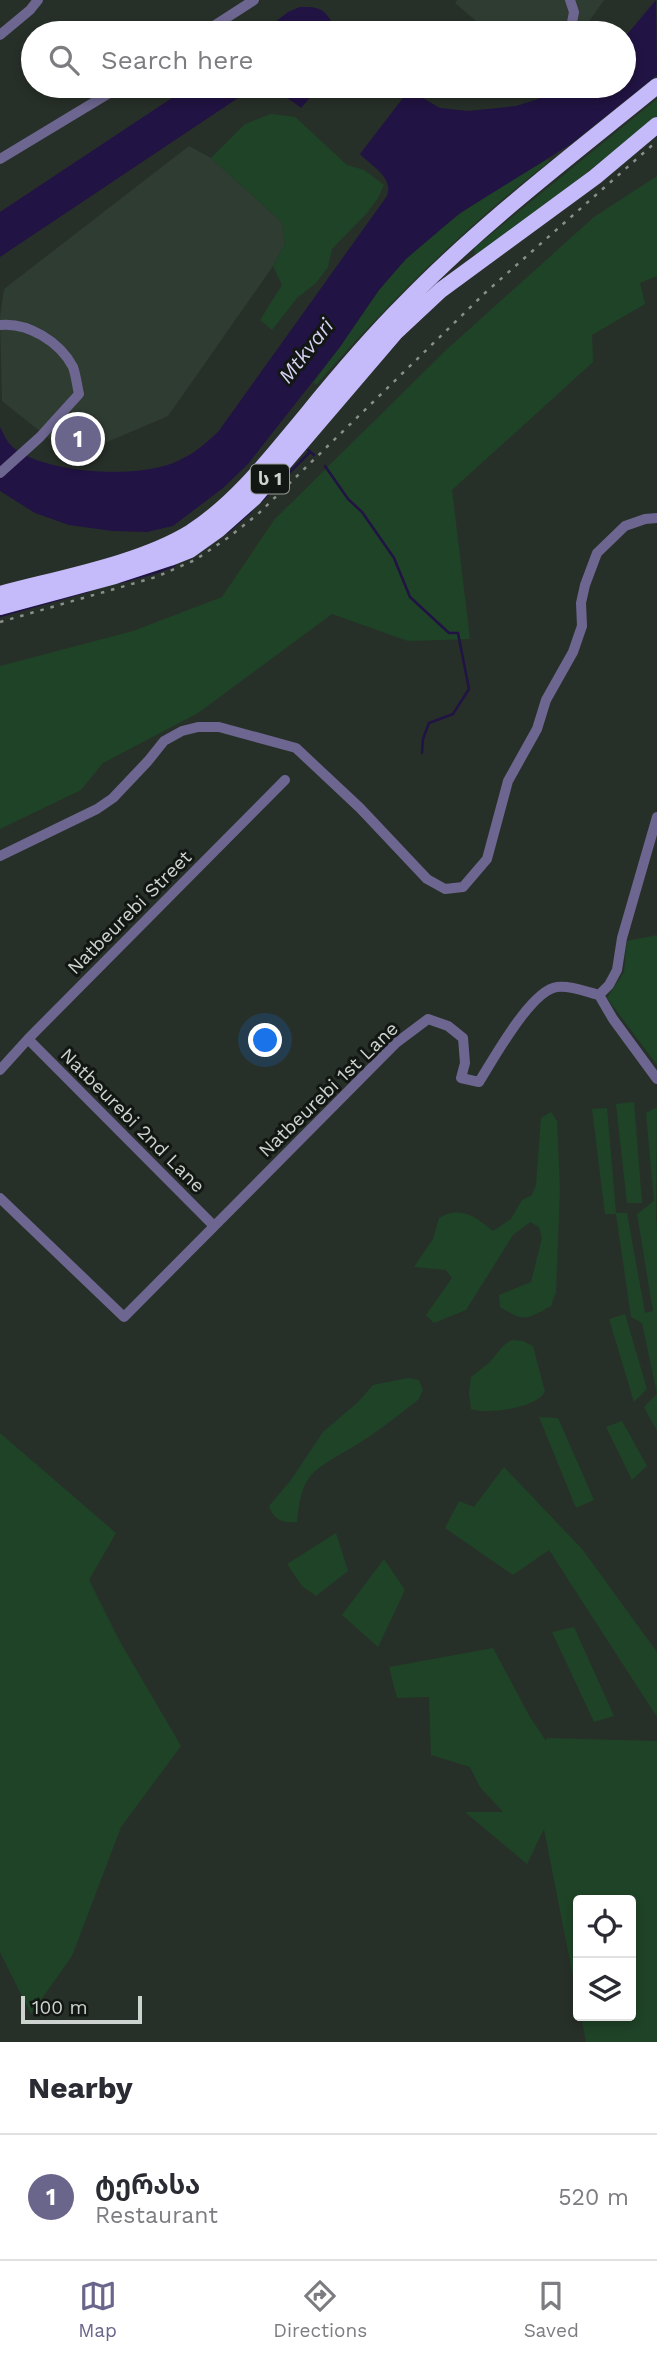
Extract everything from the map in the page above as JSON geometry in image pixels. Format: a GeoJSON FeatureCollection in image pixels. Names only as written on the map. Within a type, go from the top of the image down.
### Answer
{"type":"FeatureCollection","features":[{"type":"Feature","properties":{"kind":"highway","name":"ს 1"},"geometry":{"type":"LineString","coordinates":[[0,594],[136,556],[179,539],[202,525],[241,491],[404,303],[474,237],[657,86]]}},
{"type":"Feature","properties":{"kind":"highway","name":"ს 1"},"geometry":{"type":"LineString","coordinates":[[0,607],[170,558],[190,550],[218,530],[254,498],[395,333],[442,290],[595,177],[657,125]]}},
{"type":"Feature","properties":{"kind":"street"},"geometry":{"type":"LineString","coordinates":[[0,35],[38,0]]}},
{"type":"Feature","properties":{"kind":"street"},"geometry":{"type":"LineString","coordinates":[[222,21],[254,0]]}},
{"type":"Feature","properties":{"kind":"street"},"geometry":{"type":"LineString","coordinates":[[570,0],[574,12],[572,21]]}},
{"type":"Feature","properties":{"kind":"street"},"geometry":{"type":"LineString","coordinates":[[0,159],[101,98]]}},
{"type":"Feature","properties":{"kind":"street"},"geometry":{"type":"LineString","coordinates":[[0,324],[27,328],[48,338],[73,367],[79,394],[40,437],[0,473]]}},
{"type":"Feature","properties":{"kind":"street"},"geometry":{"type":"LineString","coordinates":[[0,856],[97,809],[122,789],[164,741],[182,731],[198,727],[219,727],[296,748],[360,808],[427,879],[446,889],[463,887],[487,859],[508,781],[537,729],[546,700],[573,652],[582,626],[581,603],[585,586],[597,553],[625,526],[657,518]]}},
{"type":"Feature","properties":{"kind":"street","name":"Natbeurebi Street"},"geometry":{"type":"LineString","coordinates":[[0,1070],[285,780]]}},
{"type":"Feature","properties":{"kind":"street"},"geometry":{"type":"LineString","coordinates":[[657,817],[622,938],[617,970],[609,985],[599,995],[613,1019],[657,1079]]}},
{"type":"Feature","properties":{"kind":"street","name":"Natbeurebi 1st Lane"},"geometry":{"type":"LineString","coordinates":[[0,1198],[124,1317],[396,1044],[428,1019],[448,1026],[463,1038],[465,1063],[461,1078],[479,1082],[521,1016],[544,992],[557,987],[599,995]]}},
{"type":"Feature","properties":{"kind":"street","name":"Natbeurebi 2nd Lane"},"geometry":{"type":"LineString","coordinates":[[28,1039],[214,1227]]}},
{"type":"Feature","properties":{"kind":"shaded area"},"geometry":{"type":"Polygon","coordinates":[[[457,0],[604,0],[589,21],[476,21],[455,3],[457,0]]]}},
{"type":"Feature","properties":{"kind":"shaded area"},"geometry":{"type":"Polygon","coordinates":[[[189,146],[211,158],[282,222],[285,244],[273,266],[168,416],[72,457],[2,401],[0,317],[4,289],[189,146]]]}},
{"type":"Feature","properties":{"kind":"green space"},"geometry":{"type":"Polygon","coordinates":[[[657,99],[657,116],[549,203],[475,255],[474,248],[657,99]]]}},
{"type":"Feature","properties":{"kind":"green space"},"geometry":{"type":"Polygon","coordinates":[[[271,114],[295,117],[347,165],[364,170],[384,185],[367,213],[332,249],[328,267],[316,283],[297,298],[272,330],[260,320],[282,285],[273,266],[285,244],[282,222],[211,158],[245,124],[271,114]]]}},
{"type":"Feature","properties":{"kind":"green space"},"geometry":{"type":"Polygon","coordinates":[[[548,159],[549,162],[486,213],[427,267],[317,384],[313,383],[369,303],[407,258],[456,217],[548,159]]]}},
{"type":"Feature","properties":{"kind":"green space"},"geometry":{"type":"Polygon","coordinates":[[[657,176],[657,276],[640,283],[645,304],[592,335],[593,362],[452,490],[470,639],[408,641],[332,614],[198,713],[103,763],[81,790],[0,829],[0,666],[133,631],[222,597],[274,520],[444,352],[594,217],[657,176]]]}},
{"type":"Feature","properties":{"kind":"green space"},"geometry":{"type":"Polygon","coordinates":[[[657,935],[657,1065],[607,998],[624,972],[627,941],[657,935]]]}},
{"type":"Feature","properties":{"kind":"green space"},"geometry":{"type":"Polygon","coordinates":[[[634,1102],[642,1203],[627,1203],[616,1104],[634,1102]]]}},
{"type":"Feature","properties":{"kind":"green space"},"geometry":{"type":"Polygon","coordinates":[[[657,1107],[657,1394],[642,1323],[631,1317],[616,1214],[605,1214],[592,1109],[607,1108],[616,1213],[627,1213],[645,1313],[653,1311],[637,1214],[654,1201],[646,1113],[657,1107]]]}},
{"type":"Feature","properties":{"kind":"green space"},"geometry":{"type":"Polygon","coordinates":[[[551,1112],[557,1121],[560,1189],[556,1292],[551,1306],[525,1317],[500,1307],[499,1295],[531,1282],[542,1238],[539,1227],[530,1222],[513,1235],[466,1310],[434,1323],[426,1315],[452,1278],[446,1270],[414,1267],[433,1239],[439,1218],[454,1213],[468,1214],[493,1231],[511,1219],[522,1200],[532,1195],[536,1185],[541,1118],[551,1112]]]}},
{"type":"Feature","properties":{"kind":"green space"},"geometry":{"type":"Polygon","coordinates":[[[625,1314],[647,1389],[634,1402],[609,1319],[625,1314]]]}},
{"type":"Feature","properties":{"kind":"green space"},"geometry":{"type":"Polygon","coordinates":[[[511,1340],[523,1341],[533,1346],[545,1392],[532,1402],[511,1409],[471,1409],[471,1377],[511,1340]]]}},
{"type":"Feature","properties":{"kind":"green space"},"geometry":{"type":"Polygon","coordinates":[[[408,1378],[419,1380],[423,1390],[418,1400],[311,1475],[302,1493],[297,1522],[287,1522],[276,1517],[269,1506],[291,1480],[323,1432],[358,1402],[373,1385],[408,1378]]]}},
{"type":"Feature","properties":{"kind":"green space"},"geometry":{"type":"Polygon","coordinates":[[[657,1394],[657,1431],[644,1407],[657,1394]]]}},
{"type":"Feature","properties":{"kind":"green space"},"geometry":{"type":"Polygon","coordinates":[[[539,1417],[558,1418],[594,1500],[576,1508],[539,1417]]]}},
{"type":"Feature","properties":{"kind":"green space"},"geometry":{"type":"Polygon","coordinates":[[[622,1421],[647,1466],[632,1480],[606,1427],[622,1421]]]}},
{"type":"Feature","properties":{"kind":"green space"},"geometry":{"type":"Polygon","coordinates":[[[0,1433],[116,1533],[89,1580],[119,1640],[181,1746],[121,1827],[72,1956],[31,2014],[0,1952],[0,1433]]]}},
{"type":"Feature","properties":{"kind":"green space"},"geometry":{"type":"Polygon","coordinates":[[[504,1467],[582,1549],[657,1652],[657,1717],[549,1550],[513,1575],[445,1528],[459,1501],[474,1507],[504,1467]]]}},
{"type":"Feature","properties":{"kind":"green space"},"geometry":{"type":"Polygon","coordinates":[[[336,1533],[348,1571],[316,1596],[302,1586],[287,1564],[336,1533]]]}},
{"type":"Feature","properties":{"kind":"green space"},"geometry":{"type":"Polygon","coordinates":[[[384,1559],[405,1590],[378,1647],[342,1615],[384,1559]]]}},
{"type":"Feature","properties":{"kind":"green space"},"geometry":{"type":"Polygon","coordinates":[[[574,1627],[614,1716],[594,1722],[552,1632],[574,1627]]]}},
{"type":"Feature","properties":{"kind":"green space"},"geometry":{"type":"Polygon","coordinates":[[[493,1648],[546,1741],[547,1738],[657,1741],[657,2042],[586,2042],[582,2021],[636,2021],[636,1895],[573,1895],[573,1977],[544,1829],[527,1864],[465,1812],[503,1812],[480,1787],[470,1767],[431,1755],[429,1697],[397,1698],[389,1667],[493,1648]]]}},
{"type":"Feature","properties":{"kind":"water"},"geometry":{"type":"Polygon","coordinates":[[[656,0],[657,75],[636,92],[636,24],[656,0]]]}},
{"type":"Feature","properties":{"kind":"water"},"geometry":{"type":"Polygon","coordinates":[[[300,7],[315,8],[324,12],[332,21],[276,21],[300,7]]]}},
{"type":"Feature","properties":{"kind":"water"},"geometry":{"type":"Polygon","coordinates":[[[172,98],[238,98],[0,257],[0,212],[172,98]]]}},
{"type":"Feature","properties":{"kind":"water"},"geometry":{"type":"Polygon","coordinates":[[[287,98],[310,98],[301,108],[287,98]]]}},
{"type":"Feature","properties":{"kind":"water","name":"Mtkvari"},"geometry":{"type":"Polygon","coordinates":[[[403,98],[423,98],[440,108],[468,111],[516,106],[538,99],[628,98],[571,144],[460,213],[406,259],[379,290],[340,347],[248,464],[223,488],[173,526],[147,532],[112,531],[69,525],[35,513],[0,491],[0,427],[13,447],[30,457],[88,471],[129,471],[164,466],[187,457],[200,448],[218,432],[387,196],[387,183],[384,178],[360,154],[403,98]]]}},
{"type":"Feature","properties":{"kind":"waterway"},"geometry":{"type":"LineString","coordinates":[[308,450],[314,455]]}},
{"type":"Feature","properties":{"kind":"waterway"},"geometry":{"type":"LineString","coordinates":[[261,501],[310,452]]}},
{"type":"Feature","properties":{"kind":"waterway"},"geometry":{"type":"LineString","coordinates":[[325,466],[394,558],[410,597],[449,633],[458,633],[469,689],[453,714],[429,723],[423,739],[422,753]]}},
{"type":"Feature","properties":{"kind":"waterway"},"geometry":{"type":"LineString","coordinates":[[227,532],[251,511]]}},
{"type":"Feature","properties":{"kind":"waterway"},"geometry":{"type":"LineString","coordinates":[[121,582],[175,565]]}},
{"type":"Feature","properties":{"kind":"waterway"},"geometry":{"type":"LineString","coordinates":[[0,616],[88,591]]}},
{"type":"Feature","properties":{"kind":"railway"},"geometry":{"type":"LineString","coordinates":[[0,622],[156,577],[195,560],[229,537],[258,514],[486,292],[657,141]]}},
{"type":"Feature","properties":{"kind":"place","name":"ტერასა"},"geometry":{"type":"Point","coordinates":[78,439]}}]}
